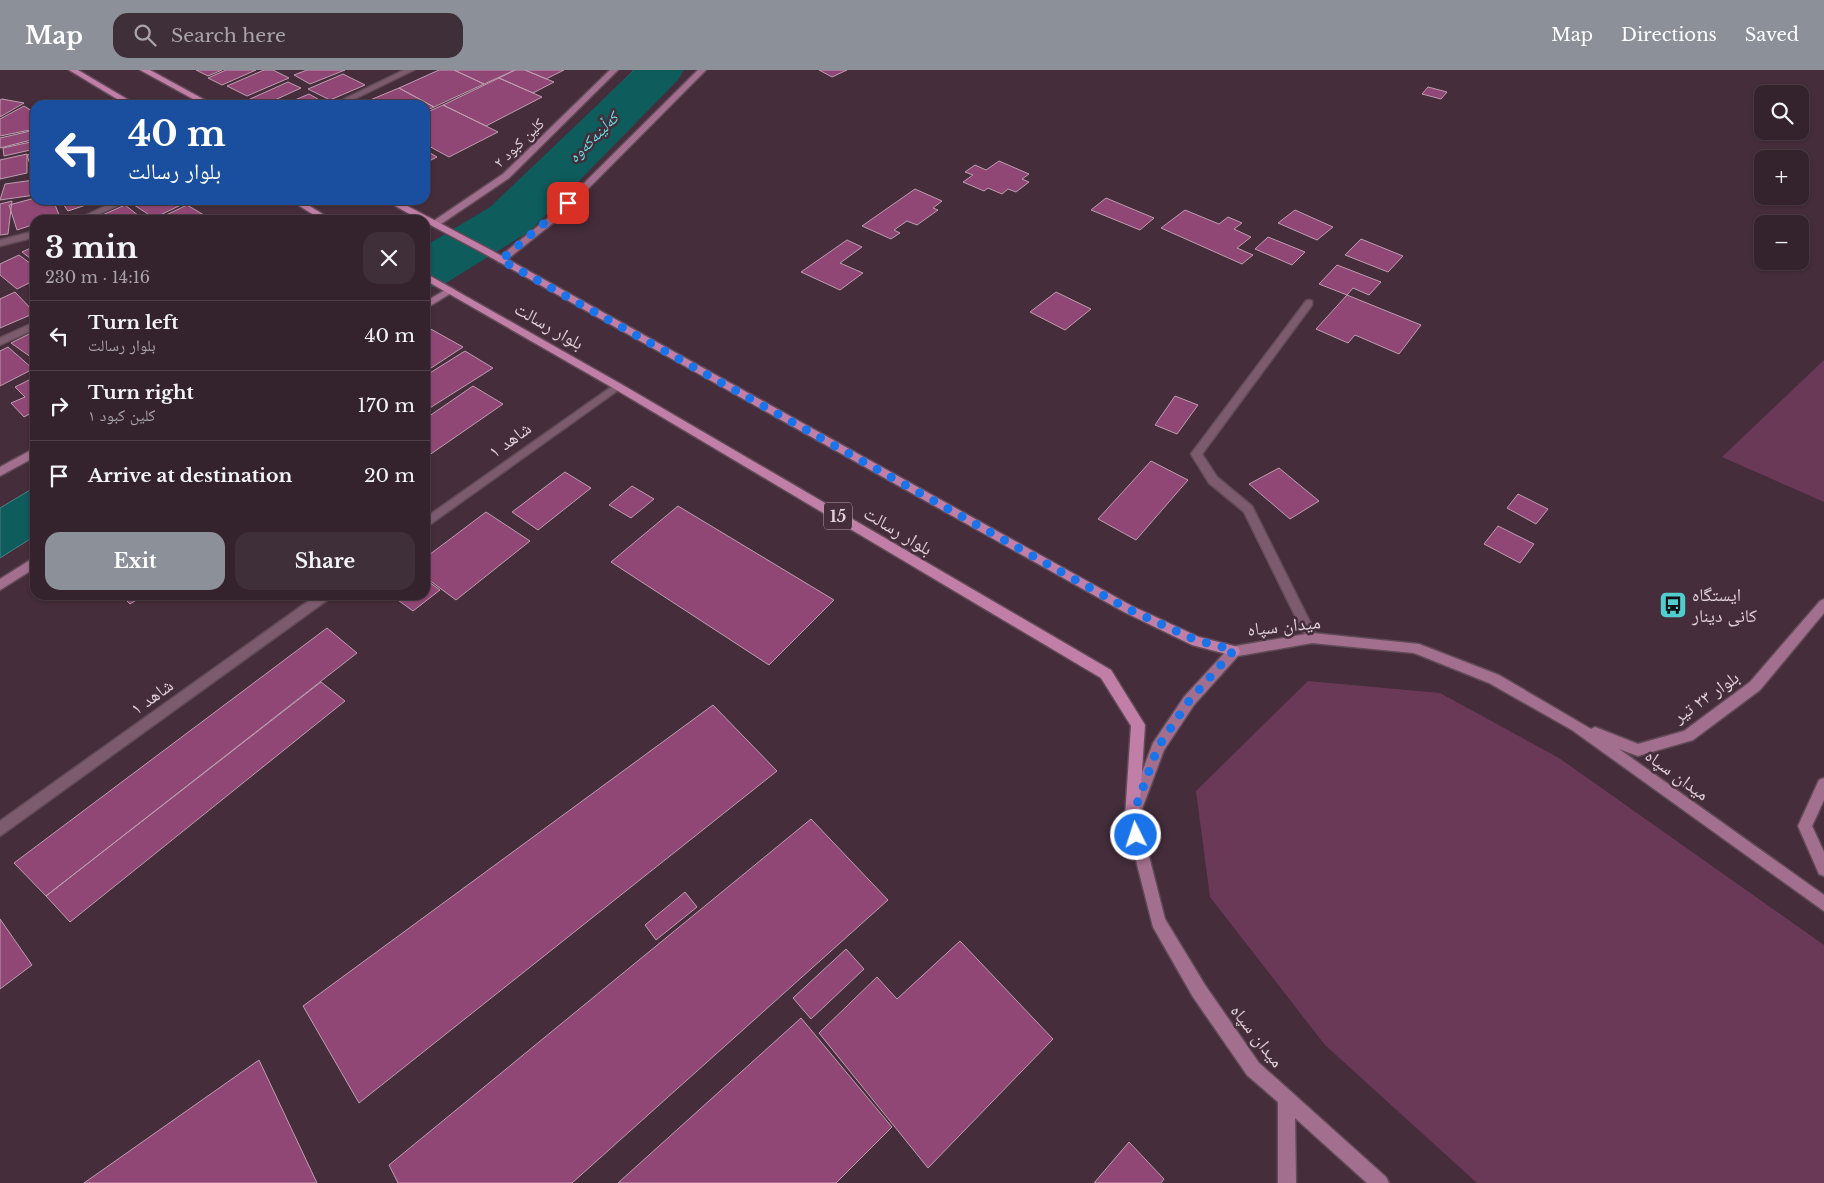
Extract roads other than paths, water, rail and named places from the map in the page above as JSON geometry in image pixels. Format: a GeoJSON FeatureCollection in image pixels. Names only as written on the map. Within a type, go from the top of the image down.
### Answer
{"type":"FeatureCollection","features":[{"type":"Feature","properties":{"kind":"main road"},"geometry":{"type":"LineString","coordinates":[[73,70],[124,100]]}},
{"type":"Feature","properties":{"kind":"main road"},"geometry":{"type":"LineString","coordinates":[[144,70],[201,100]]}},
{"type":"Feature","properties":{"kind":"main road"},"geometry":{"type":"LineString","coordinates":[[302,205],[320,215]]}},
{"type":"Feature","properties":{"kind":"main road","name":"بلوار رسالت"},"geometry":{"type":"LineString","coordinates":[[399,205],[418,215]]}},
{"type":"Feature","properties":{"kind":"main road","name":"بلوار رسالت"},"geometry":{"type":"LineString","coordinates":[[430,221],[1128,609],[1196,640],[1234,650]]}},
{"type":"Feature","properties":{"kind":"main road","name":"بلوار رسالت"},"geometry":{"type":"LineString","coordinates":[[430,279],[618,386],[1106,674],[1138,725],[1132,817]]}},
{"type":"Feature","properties":{"kind":"street"},"geometry":{"type":"LineString","coordinates":[[388,70],[398,75]]}},
{"type":"Feature","properties":{"kind":"street"},"geometry":{"type":"LineString","coordinates":[[346,100],[410,70]]}},
{"type":"Feature","properties":{"kind":"street","name":"کلین کبود ۲"},"geometry":{"type":"LineString","coordinates":[[439,226],[506,176],[614,70]]}},
{"type":"Feature","properties":{"kind":"street"},"geometry":{"type":"LineString","coordinates":[[501,260],[555,217],[702,70]]}},
{"type":"Feature","properties":{"kind":"street"},"geometry":{"type":"LineString","coordinates":[[91,215],[114,205]]}},
{"type":"Feature","properties":{"kind":"street"},"geometry":{"type":"LineString","coordinates":[[0,244],[30,235]]}},
{"type":"Feature","properties":{"kind":"street"},"geometry":{"type":"LineString","coordinates":[[430,303],[450,290]]}},
{"type":"Feature","properties":{"kind":"street"},"geometry":{"type":"LineString","coordinates":[[1309,304],[1196,454],[1213,480],[1248,509],[1312,638]]}},
{"type":"Feature","properties":{"kind":"street"},"geometry":{"type":"LineString","coordinates":[[0,342],[30,327]]}},
{"type":"Feature","properties":{"kind":"street","name":"شاهد ۱"},"geometry":{"type":"LineString","coordinates":[[430,520],[618,386]]}},
{"type":"Feature","properties":{"kind":"street"},"geometry":{"type":"LineString","coordinates":[[0,472],[30,455]]}},
{"type":"Feature","properties":{"kind":"street"},"geometry":{"type":"LineString","coordinates":[[0,585],[30,565]]}},
{"type":"Feature","properties":{"kind":"street","name":"شاهد ۱"},"geometry":{"type":"LineString","coordinates":[[0,830],[319,600]]}},
{"type":"Feature","properties":{"kind":"street","name":"بلوار ۲۳ تیر"},"geometry":{"type":"LineString","coordinates":[[1577,726],[1638,750],[1688,736],[1755,686],[1824,604]]}},
{"type":"Feature","properties":{"kind":"street","name":"میدان سپاه"},"geometry":{"type":"LineString","coordinates":[[1380,1183],[1253,1068],[1199,991],[1158,922],[1132,817],[1158,747],[1189,701],[1234,650],[1312,638],[1415,648],[1494,679],[1577,726],[1824,904]]}},
{"type":"Feature","properties":{"kind":"street"},"geometry":{"type":"LineString","coordinates":[[1824,784],[1806,826],[1824,869]]}},
{"type":"Feature","properties":{"kind":"street"},"geometry":{"type":"LineString","coordinates":[[1286,1098],[1287,1183]]}},
{"type":"Feature","properties":{"kind":"water"},"geometry":{"type":"Polygon","coordinates":[[[634,70],[683,70],[537,219],[519,229],[488,214],[634,70]]]}},
{"type":"Feature","properties":{"kind":"water"},"geometry":{"type":"Polygon","coordinates":[[[30,490],[30,539],[0,558],[0,508],[30,490]]]}},
{"type":"Feature","properties":{"kind":"waterway","name":"کەڵینەکەوە"},"geometry":{"type":"LineString","coordinates":[[430,268],[510,219],[661,70]]}},
{"type":"Feature","properties":{"kind":"place","name":"ایستگاه کانی دینار"},"geometry":{"type":"Point","coordinates":[1673,605]}}]}
